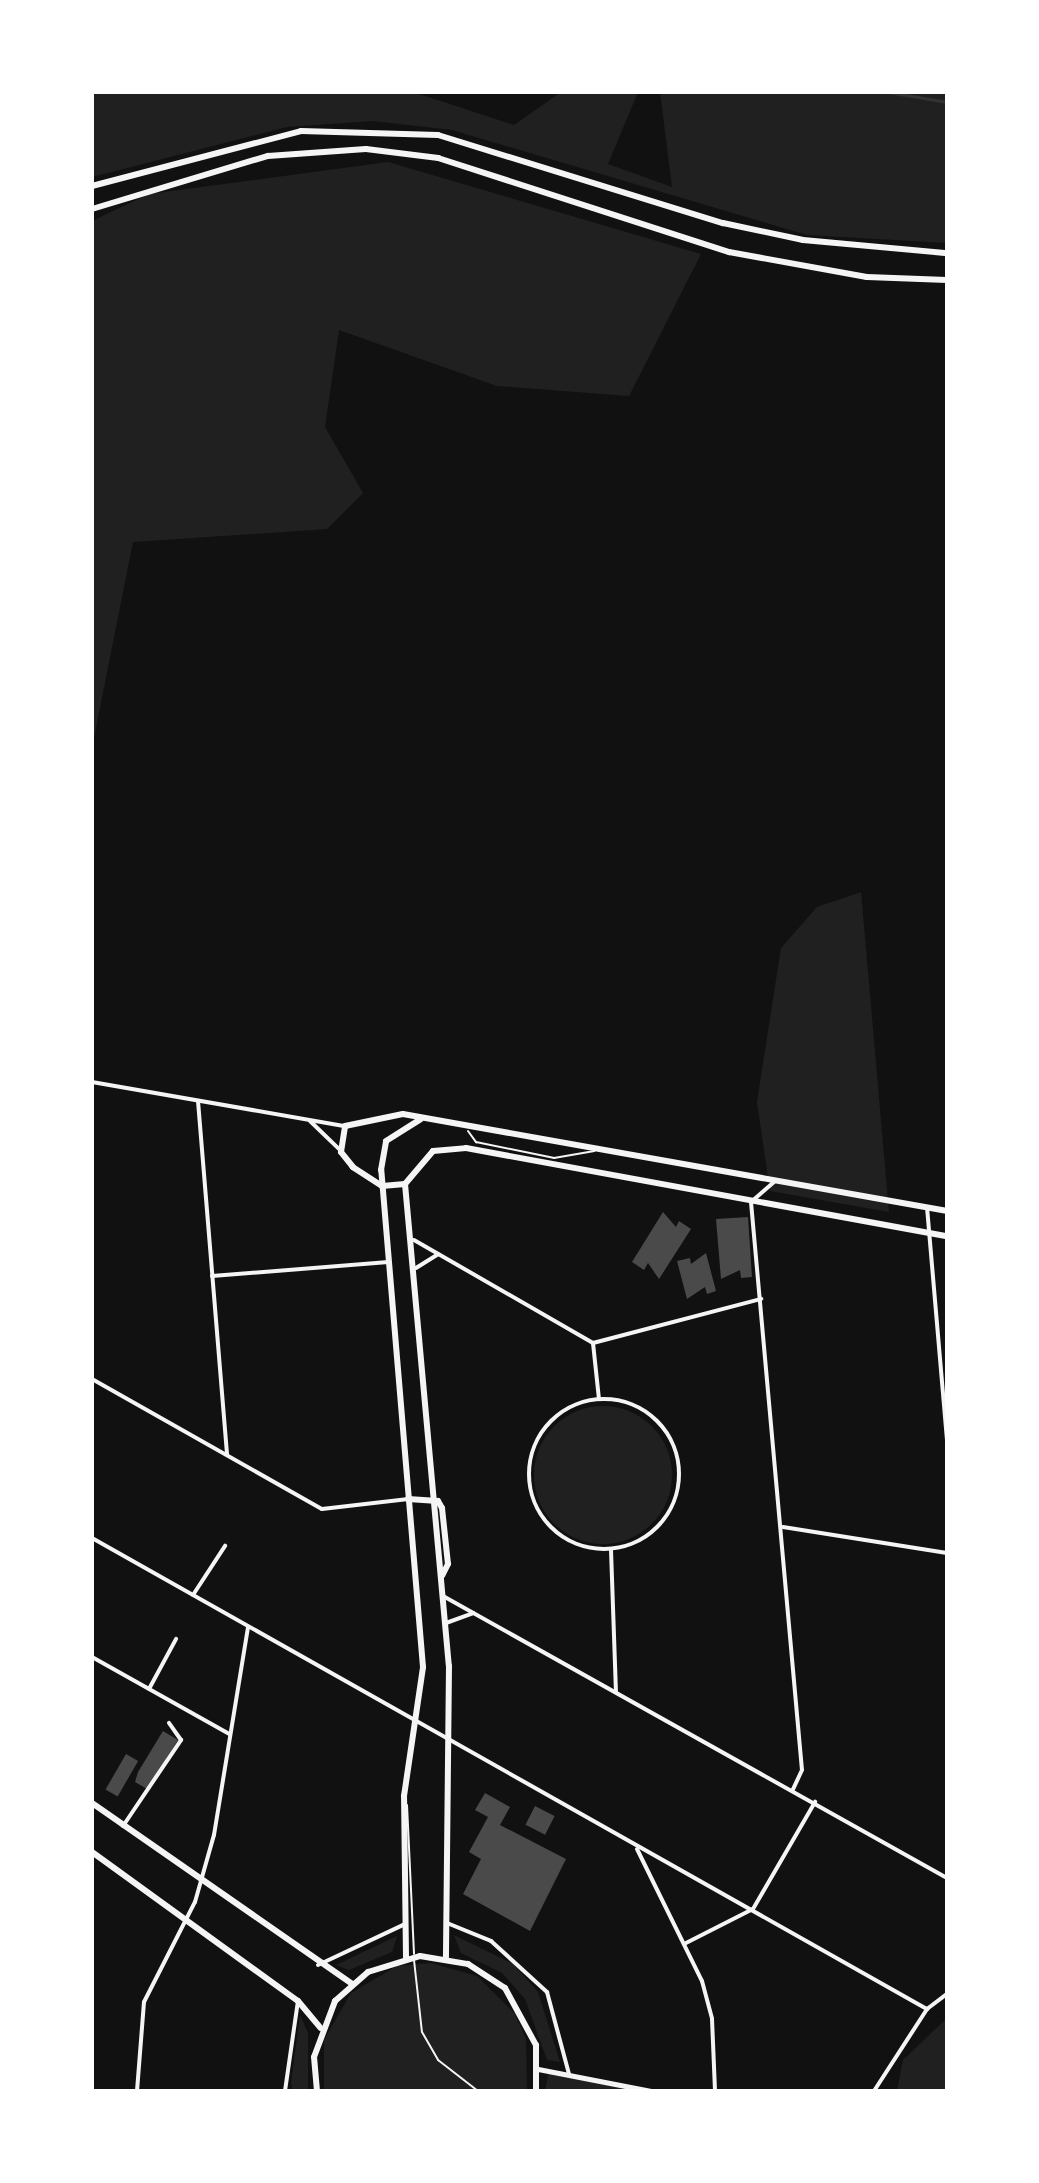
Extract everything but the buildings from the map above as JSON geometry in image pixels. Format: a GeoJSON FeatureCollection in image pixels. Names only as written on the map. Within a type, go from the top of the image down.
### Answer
{"type":"FeatureCollection","features":[{"type":"Feature","properties":{"kind":"main road"},"geometry":{"type":"LineString","coordinates":[[92,186],[301,131],[438,135],[723,223],[803,240],[947,253]]}},
{"type":"Feature","properties":{"kind":"main road"},"geometry":{"type":"LineString","coordinates":[[92,209],[268,156],[366,149],[438,158],[729,252],[867,277],[947,280]]}},
{"type":"Feature","properties":{"kind":"main road"},"geometry":{"type":"LineString","coordinates":[[405,1184],[382,1186],[341,1152],[345,1126],[384,1112],[468,1131],[777,1180],[947,1211]]}},
{"type":"Feature","properties":{"kind":"main road"},"geometry":{"type":"LineString","coordinates":[[406,1957],[404,1796],[423,1667],[382,1186],[386,1141],[421,1119]]}},
{"type":"Feature","properties":{"kind":"main road"},"geometry":{"type":"LineString","coordinates":[[446,1958],[445,1624],[414,1240],[405,1184],[425,1156],[456,1148],[947,1236]]}},
{"type":"Feature","properties":{"kind":"main road"},"geometry":{"type":"LineString","coordinates":[[408,1499],[434,1501]]}},
{"type":"Feature","properties":{"kind":"main road"},"geometry":{"type":"LineString","coordinates":[[92,1803],[318,1965],[352,1984]]}},
{"type":"Feature","properties":{"kind":"main road"},"geometry":{"type":"LineString","coordinates":[[92,1852],[298,2001],[321,2028]]}},
{"type":"Feature","properties":{"kind":"main road"},"geometry":{"type":"LineString","coordinates":[[317,2091],[321,2028],[352,1984],[414,1956],[446,1958],[487,1974],[519,2005],[538,2069],[536,2091]]}},
{"type":"Feature","properties":{"kind":"street"},"geometry":{"type":"LineString","coordinates":[[92,1082],[345,1126]]}},
{"type":"Feature","properties":{"kind":"street"},"geometry":{"type":"LineString","coordinates":[[198,1101],[227,1455]]}},
{"type":"Feature","properties":{"kind":"street"},"geometry":{"type":"LineString","coordinates":[[308,1119],[341,1152]]}},
{"type":"Feature","properties":{"kind":"street"},"geometry":{"type":"LineString","coordinates":[[777,1180],[751,1202],[783,1527],[802,1770],[792,1791]]}},
{"type":"Feature","properties":{"kind":"street"},"geometry":{"type":"LineString","coordinates":[[927,1207],[926,1231],[947,1439]]}},
{"type":"Feature","properties":{"kind":"street"},"geometry":{"type":"LineString","coordinates":[[414,1240],[593,1343],[761,1299]]}},
{"type":"Feature","properties":{"kind":"street"},"geometry":{"type":"LineString","coordinates":[[416,1268],[438,1254]]}},
{"type":"Feature","properties":{"kind":"street"},"geometry":{"type":"LineString","coordinates":[[212,1276],[388,1262]]}},
{"type":"Feature","properties":{"kind":"street"},"geometry":{"type":"LineString","coordinates":[[593,1343],[599,1399]]}},
{"type":"Feature","properties":{"kind":"street"},"geometry":{"type":"LineString","coordinates":[[92,1379],[322,1509],[408,1499]]}},
{"type":"Feature","properties":{"kind":"street"},"geometry":{"type":"LineString","coordinates":[[599,1399],[622,1401],[653,1418],[674,1446],[679,1469],[668,1514],[633,1544],[610,1549],[579,1544],[552,1527],[530,1480],[544,1429],[578,1404],[599,1399]]}},
{"type":"Feature","properties":{"kind":"street"},"geometry":{"type":"LineString","coordinates":[[783,1527],[947,1553]]}},
{"type":"Feature","properties":{"kind":"street"},"geometry":{"type":"LineString","coordinates":[[92,1538],[248,1627],[416,1717],[636,1847],[753,1909],[927,2009]]}},
{"type":"Feature","properties":{"kind":"street"},"geometry":{"type":"LineString","coordinates":[[193,1595],[225,1546]]}},
{"type":"Feature","properties":{"kind":"street"},"geometry":{"type":"LineString","coordinates":[[610,1549],[616,1691]]}},
{"type":"Feature","properties":{"kind":"street"},"geometry":{"type":"LineString","coordinates":[[442,1596],[480,1613],[947,1878]]}},
{"type":"Feature","properties":{"kind":"street"},"geometry":{"type":"LineString","coordinates":[[445,1624],[480,1613]]}},
{"type":"Feature","properties":{"kind":"street"},"geometry":{"type":"LineString","coordinates":[[137,2091],[144,2002],[202,1883],[248,1627]]}},
{"type":"Feature","properties":{"kind":"street"},"geometry":{"type":"LineString","coordinates":[[149,1689],[176,1639]]}},
{"type":"Feature","properties":{"kind":"street"},"geometry":{"type":"LineString","coordinates":[[92,1657],[229,1734]]}},
{"type":"Feature","properties":{"kind":"street"},"geometry":{"type":"LineString","coordinates":[[123,1826],[181,1740],[169,1723]]}},
{"type":"Feature","properties":{"kind":"street"},"geometry":{"type":"LineString","coordinates":[[686,1943],[753,1909],[815,1802]]}},
{"type":"Feature","properties":{"kind":"street"},"geometry":{"type":"LineString","coordinates":[[636,1847],[686,1943],[712,2019],[715,2091]]}},
{"type":"Feature","properties":{"kind":"street"},"geometry":{"type":"LineString","coordinates":[[446,1923],[491,1941],[547,1992],[569,2074]]}},
{"type":"Feature","properties":{"kind":"street"},"geometry":{"type":"LineString","coordinates":[[318,1965],[405,1924]]}},
{"type":"Feature","properties":{"kind":"street"},"geometry":{"type":"LineString","coordinates":[[875,2091],[927,2009],[947,1994]]}},
{"type":"Feature","properties":{"kind":"street"},"geometry":{"type":"LineString","coordinates":[[285,2091],[298,2001]]}},
{"type":"Feature","properties":{"kind":"street"},"geometry":{"type":"LineString","coordinates":[[538,2069],[651,2091]]}},
{"type":"Feature","properties":{"kind":"lane"},"geometry":{"type":"LineString","coordinates":[[468,1131],[476,1142],[554,1158],[595,1151]]}},
{"type":"Feature","properties":{"kind":"lane"},"geometry":{"type":"LineString","coordinates":[[404,1796],[413,1825],[414,1956],[422,2032],[438,2060],[478,2091]]}},
{"type":"Feature","properties":{"kind":"shaded area"},"geometry":{"type":"Polygon","coordinates":[[[92,92],[413,92],[514,125],[561,92],[638,92],[608,164],[672,187],[660,92],[947,92],[947,243],[807,235],[452,130],[373,121],[287,127],[92,177],[92,92]]]}},
{"type":"Feature","properties":{"kind":"shaded area"},"geometry":{"type":"Polygon","coordinates":[[[388,162],[701,254],[629,396],[497,386],[339,330],[325,427],[363,493],[327,529],[133,542],[92,748],[92,221],[149,194],[388,162]]]}},
{"type":"Feature","properties":{"kind":"shaded area"},"geometry":{"type":"Polygon","coordinates":[[[861,892],[889,1212],[770,1191],[757,1102],[781,948],[817,907],[861,892]]]}},
{"type":"Feature","properties":{"kind":"shaded area"},"geometry":{"type":"Polygon","coordinates":[[[603,1406],[629,1412],[652,1426],[666,1449],[672,1475],[666,1501],[652,1524],[629,1538],[603,1544],[577,1538],[554,1524],[540,1501],[534,1475],[540,1449],[554,1426],[577,1412],[603,1406]]]}},
{"type":"Feature","properties":{"kind":"shaded area"},"geometry":{"type":"Polygon","coordinates":[[[454,1935],[513,1964],[538,1992],[560,2062],[547,2060],[525,1999],[502,1973],[461,1953],[454,1935]]]}},
{"type":"Feature","properties":{"kind":"shaded area"},"geometry":{"type":"Polygon","coordinates":[[[397,1936],[392,1952],[349,1970],[336,1965],[397,1936]]]}},
{"type":"Feature","properties":{"kind":"shaded area"},"geometry":{"type":"Polygon","coordinates":[[[431,1963],[477,1976],[515,2014],[526,2039],[527,2091],[324,2091],[324,2040],[351,1993],[397,1966],[431,1963]]]}},
{"type":"Feature","properties":{"kind":"shaded area"},"geometry":{"type":"Polygon","coordinates":[[[300,2015],[308,2033],[308,2091],[293,2091],[291,2083],[300,2015]]]}},
{"type":"Feature","properties":{"kind":"shaded area"},"geometry":{"type":"Polygon","coordinates":[[[947,2018],[947,2091],[897,2091],[903,2060],[947,2018]]]}},
{"type":"Feature","properties":{"kind":"shaded area"},"geometry":{"type":"Polygon","coordinates":[[[549,2071],[588,2078],[658,2091],[545,2091],[549,2071]]]}},
{"type":"Feature","properties":{"kind":"waterway"},"geometry":{"type":"LineString","coordinates":[[888,92],[947,102]]}}]}
